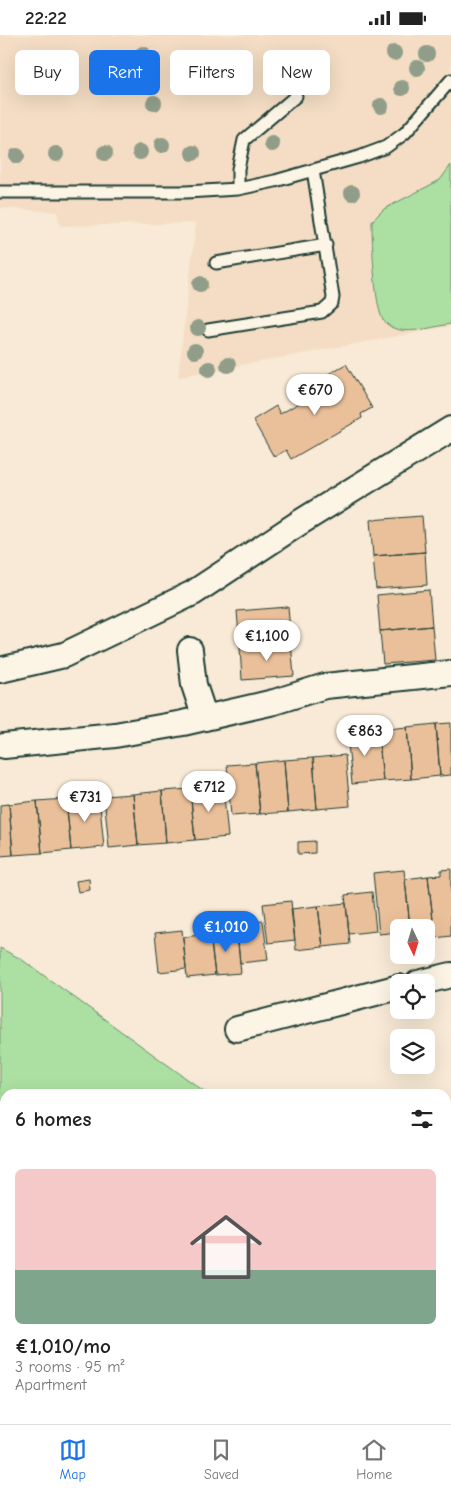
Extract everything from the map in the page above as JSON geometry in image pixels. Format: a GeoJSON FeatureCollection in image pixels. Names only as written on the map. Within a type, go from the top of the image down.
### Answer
{"type":"FeatureCollection","features":[{"type":"Feature","properties":{"kind":"street"},"geometry":{"type":"LineString","coordinates":[[0,670],[64,655],[193,593],[299,523],[451,431]]}},
{"type":"Feature","properties":{"kind":"street"},"geometry":{"type":"LineString","coordinates":[[190,650],[194,685],[205,718]]}},
{"type":"Feature","properties":{"kind":"street"},"geometry":{"type":"LineString","coordinates":[[4,746],[115,735],[205,718],[274,702],[325,687],[451,673]]}},
{"type":"Feature","properties":{"kind":"street"},"geometry":{"type":"LineString","coordinates":[[435,979],[451,975]]}},
{"type":"Feature","properties":{"kind":"street"},"geometry":{"type":"LineString","coordinates":[[237,1029],[390,989]]}},
{"type":"Feature","properties":{"kind":"lane"},"geometry":{"type":"LineString","coordinates":[[0,192],[186,192],[238,189],[374,152],[396,141],[424,114],[451,80]]}},
{"type":"Feature","properties":{"kind":"lane"},"geometry":{"type":"LineString","coordinates":[[238,189],[238,169],[244,140],[296,96]]}},
{"type":"Feature","properties":{"kind":"lane"},"geometry":{"type":"LineString","coordinates":[[208,330],[322,313],[332,303],[333,297],[326,245],[313,170]]}},
{"type":"Feature","properties":{"kind":"lane"},"geometry":{"type":"LineString","coordinates":[[216,263],[326,245]]}},
{"type":"Feature","properties":{"kind":"shaded area"},"geometry":{"type":"Polygon","coordinates":[[[0,35],[451,35],[451,326],[178,377],[196,223],[60,226],[57,212],[0,208],[0,35]]]}},
{"type":"Feature","properties":{"kind":"green space"},"geometry":{"type":"Polygon","coordinates":[[[451,165],[451,324],[407,331],[393,328],[383,320],[379,310],[374,271],[372,221],[384,209],[440,180],[451,165]]]}},
{"type":"Feature","properties":{"kind":"green space"},"geometry":{"type":"Polygon","coordinates":[[[0,948],[21,959],[201,1089],[0,1089],[0,948]]]}},
{"type":"Feature","properties":{"kind":"building"},"geometry":{"type":"Polygon","coordinates":[[[346,364],[372,408],[361,414],[362,418],[291,459],[286,450],[274,457],[253,420],[276,406],[280,414],[329,386],[323,377],[346,364]]]}},
{"type":"Feature","properties":{"kind":"building"},"geometry":{"type":"Polygon","coordinates":[[[422,516],[425,552],[373,556],[370,520],[422,516]]]}},
{"type":"Feature","properties":{"kind":"building"},"geometry":{"type":"Polygon","coordinates":[[[425,552],[427,585],[376,589],[373,556],[425,552]]]}},
{"type":"Feature","properties":{"kind":"building"},"geometry":{"type":"Polygon","coordinates":[[[429,590],[432,626],[380,631],[377,595],[429,590]]]}},
{"type":"Feature","properties":{"kind":"building"},"geometry":{"type":"Polygon","coordinates":[[[288,607],[291,643],[240,647],[237,611],[288,607]]]}},
{"type":"Feature","properties":{"kind":"building"},"geometry":{"type":"Polygon","coordinates":[[[432,626],[435,660],[383,664],[380,631],[432,626]]]}},
{"type":"Feature","properties":{"kind":"building"},"geometry":{"type":"Polygon","coordinates":[[[291,643],[294,676],[242,680],[240,647],[291,643]]]}},
{"type":"Feature","properties":{"kind":"building"},"geometry":{"type":"Polygon","coordinates":[[[451,723],[451,775],[440,776],[436,724],[451,723]]]}},
{"type":"Feature","properties":{"kind":"building"},"geometry":{"type":"Polygon","coordinates":[[[436,724],[440,776],[411,779],[407,727],[436,724]]]}},
{"type":"Feature","properties":{"kind":"building"},"geometry":{"type":"Polygon","coordinates":[[[407,727],[411,779],[383,781],[378,730],[407,727]]]}},
{"type":"Feature","properties":{"kind":"building"},"geometry":{"type":"Polygon","coordinates":[[[378,730],[383,781],[352,784],[347,733],[378,730]]]}},
{"type":"Feature","properties":{"kind":"building"},"geometry":{"type":"Polygon","coordinates":[[[345,755],[350,806],[317,809],[313,758],[345,755]]]}},
{"type":"Feature","properties":{"kind":"building"},"geometry":{"type":"Polygon","coordinates":[[[313,758],[317,809],[288,812],[284,760],[313,758]]]}},
{"type":"Feature","properties":{"kind":"building"},"geometry":{"type":"Polygon","coordinates":[[[284,760],[288,812],[260,814],[255,763],[284,760]]]}},
{"type":"Feature","properties":{"kind":"building"},"geometry":{"type":"Polygon","coordinates":[[[255,763],[260,814],[231,816],[227,765],[255,763]]]}},
{"type":"Feature","properties":{"kind":"building"},"geometry":{"type":"Polygon","coordinates":[[[223,786],[228,837],[195,840],[190,789],[223,786]]]}},
{"type":"Feature","properties":{"kind":"building"},"geometry":{"type":"Polygon","coordinates":[[[190,789],[195,840],[166,843],[162,791],[190,789]]]}},
{"type":"Feature","properties":{"kind":"building"},"geometry":{"type":"Polygon","coordinates":[[[162,791],[166,843],[138,845],[133,794],[162,791]]]}},
{"type":"Feature","properties":{"kind":"building"},"geometry":{"type":"Polygon","coordinates":[[[133,794],[138,845],[109,848],[104,796],[133,794]]]}},
{"type":"Feature","properties":{"kind":"building"},"geometry":{"type":"Polygon","coordinates":[[[99,796],[104,847],[71,850],[66,799],[99,796]]]}},
{"type":"Feature","properties":{"kind":"building"},"geometry":{"type":"Polygon","coordinates":[[[66,799],[71,850],[42,853],[37,801],[66,799]]]}},
{"type":"Feature","properties":{"kind":"building"},"geometry":{"type":"Polygon","coordinates":[[[37,801],[42,853],[13,855],[9,804],[37,801]]]}},
{"type":"Feature","properties":{"kind":"building"},"geometry":{"type":"Polygon","coordinates":[[[9,804],[13,855],[0,856],[0,805],[9,804]]]}},
{"type":"Feature","properties":{"kind":"building"},"geometry":{"type":"Polygon","coordinates":[[[315,841],[315,853],[298,854],[298,842],[315,841]]]}},
{"type":"Feature","properties":{"kind":"building"},"geometry":{"type":"Polygon","coordinates":[[[451,869],[451,936],[435,938],[435,919],[433,919],[428,876],[441,875],[441,870],[451,869]]]}},
{"type":"Feature","properties":{"kind":"building"},"geometry":{"type":"Polygon","coordinates":[[[404,870],[409,919],[390,919],[390,933],[379,934],[373,873],[404,870]]]}},
{"type":"Feature","properties":{"kind":"building"},"geometry":{"type":"Polygon","coordinates":[[[428,876],[433,919],[409,919],[405,879],[428,876]]]}},
{"type":"Feature","properties":{"kind":"building"},"geometry":{"type":"Polygon","coordinates":[[[89,879],[90,890],[78,892],[76,881],[89,879]]]}},
{"type":"Feature","properties":{"kind":"building"},"geometry":{"type":"Polygon","coordinates":[[[372,892],[376,931],[349,934],[345,895],[372,892]]]}},
{"type":"Feature","properties":{"kind":"building"},"geometry":{"type":"Polygon","coordinates":[[[291,901],[295,940],[268,943],[263,904],[291,901]]]}},
{"type":"Feature","properties":{"kind":"building"},"geometry":{"type":"Polygon","coordinates":[[[346,903],[350,944],[323,947],[318,906],[346,903]]]}},
{"type":"Feature","properties":{"kind":"building"},"geometry":{"type":"Polygon","coordinates":[[[318,906],[323,947],[296,950],[291,909],[318,906]]]}},
{"type":"Feature","properties":{"kind":"building"},"geometry":{"type":"Polygon","coordinates":[[[263,921],[268,960],[240,963],[236,924],[263,921]]]}},
{"type":"Feature","properties":{"kind":"building"},"geometry":{"type":"Polygon","coordinates":[[[182,930],[186,969],[159,972],[155,933],[182,930]]]}},
{"type":"Feature","properties":{"kind":"building"},"geometry":{"type":"Polygon","coordinates":[[[237,932],[241,973],[215,975],[210,934],[237,932]]]}},
{"type":"Feature","properties":{"kind":"building"},"geometry":{"type":"Polygon","coordinates":[[[210,934],[215,975],[187,978],[183,937],[210,934]]]}}]}
